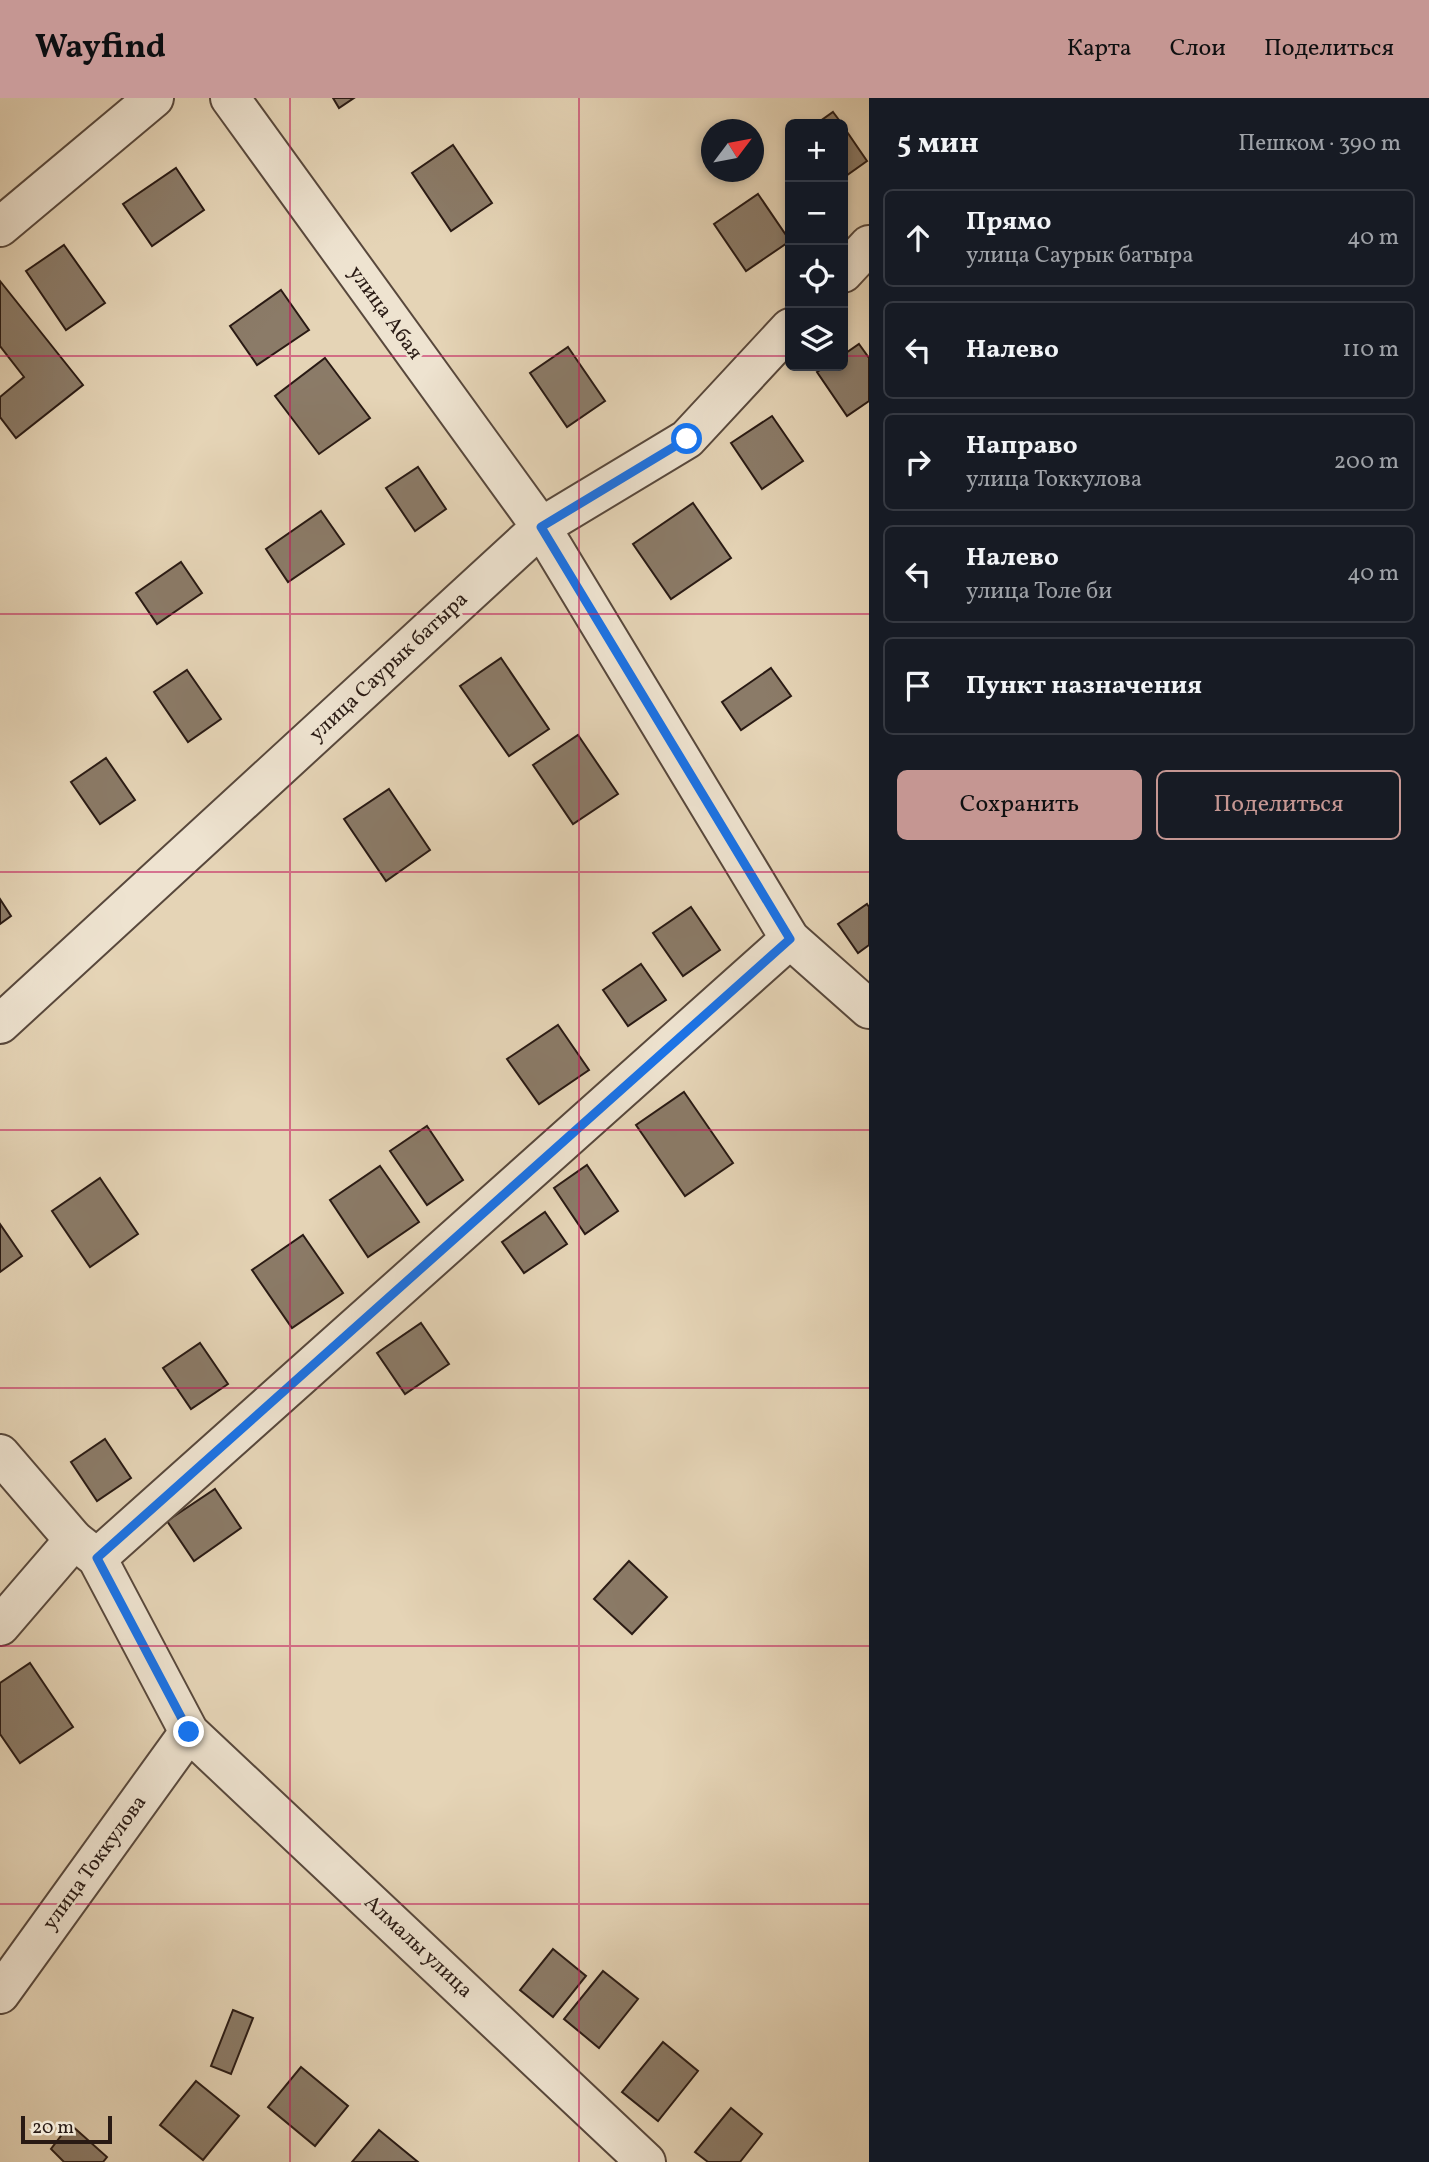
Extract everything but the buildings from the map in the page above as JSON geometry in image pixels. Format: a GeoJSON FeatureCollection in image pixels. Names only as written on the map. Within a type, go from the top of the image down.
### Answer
{"type":"FeatureCollection","features":[{"type":"Feature","properties":{"kind":"street"},"geometry":{"type":"LineString","coordinates":[[0,227],[154,98]]}},
{"type":"Feature","properties":{"kind":"street","name":"улица Абая"},"geometry":{"type":"LineString","coordinates":[[230,98],[541,527],[790,939],[869,1009]]}},
{"type":"Feature","properties":{"kind":"street"},"geometry":{"type":"LineString","coordinates":[[848,268],[869,245]]}},
{"type":"Feature","properties":{"kind":"street","name":"улица Саурык батыра"},"geometry":{"type":"LineString","coordinates":[[0,1024],[541,527],[687,439],[785,333]]}},
{"type":"Feature","properties":{"kind":"street"},"geometry":{"type":"LineString","coordinates":[[0,1626],[790,939]]}},
{"type":"Feature","properties":{"kind":"street","name":"Алмалы улица"},"geometry":{"type":"LineString","coordinates":[[0,1454],[86,1549],[189,1732],[646,2162]]}},
{"type":"Feature","properties":{"kind":"street","name":"улица Токкулова"},"geometry":{"type":"LineString","coordinates":[[0,1994],[189,1732]]}},
{"type":"Feature","properties":{"kind":"route"},"geometry":{"type":"LineString","coordinates":[[189,1732],[97,1558],[790,939],[541,527],[687,439]]}}]}
